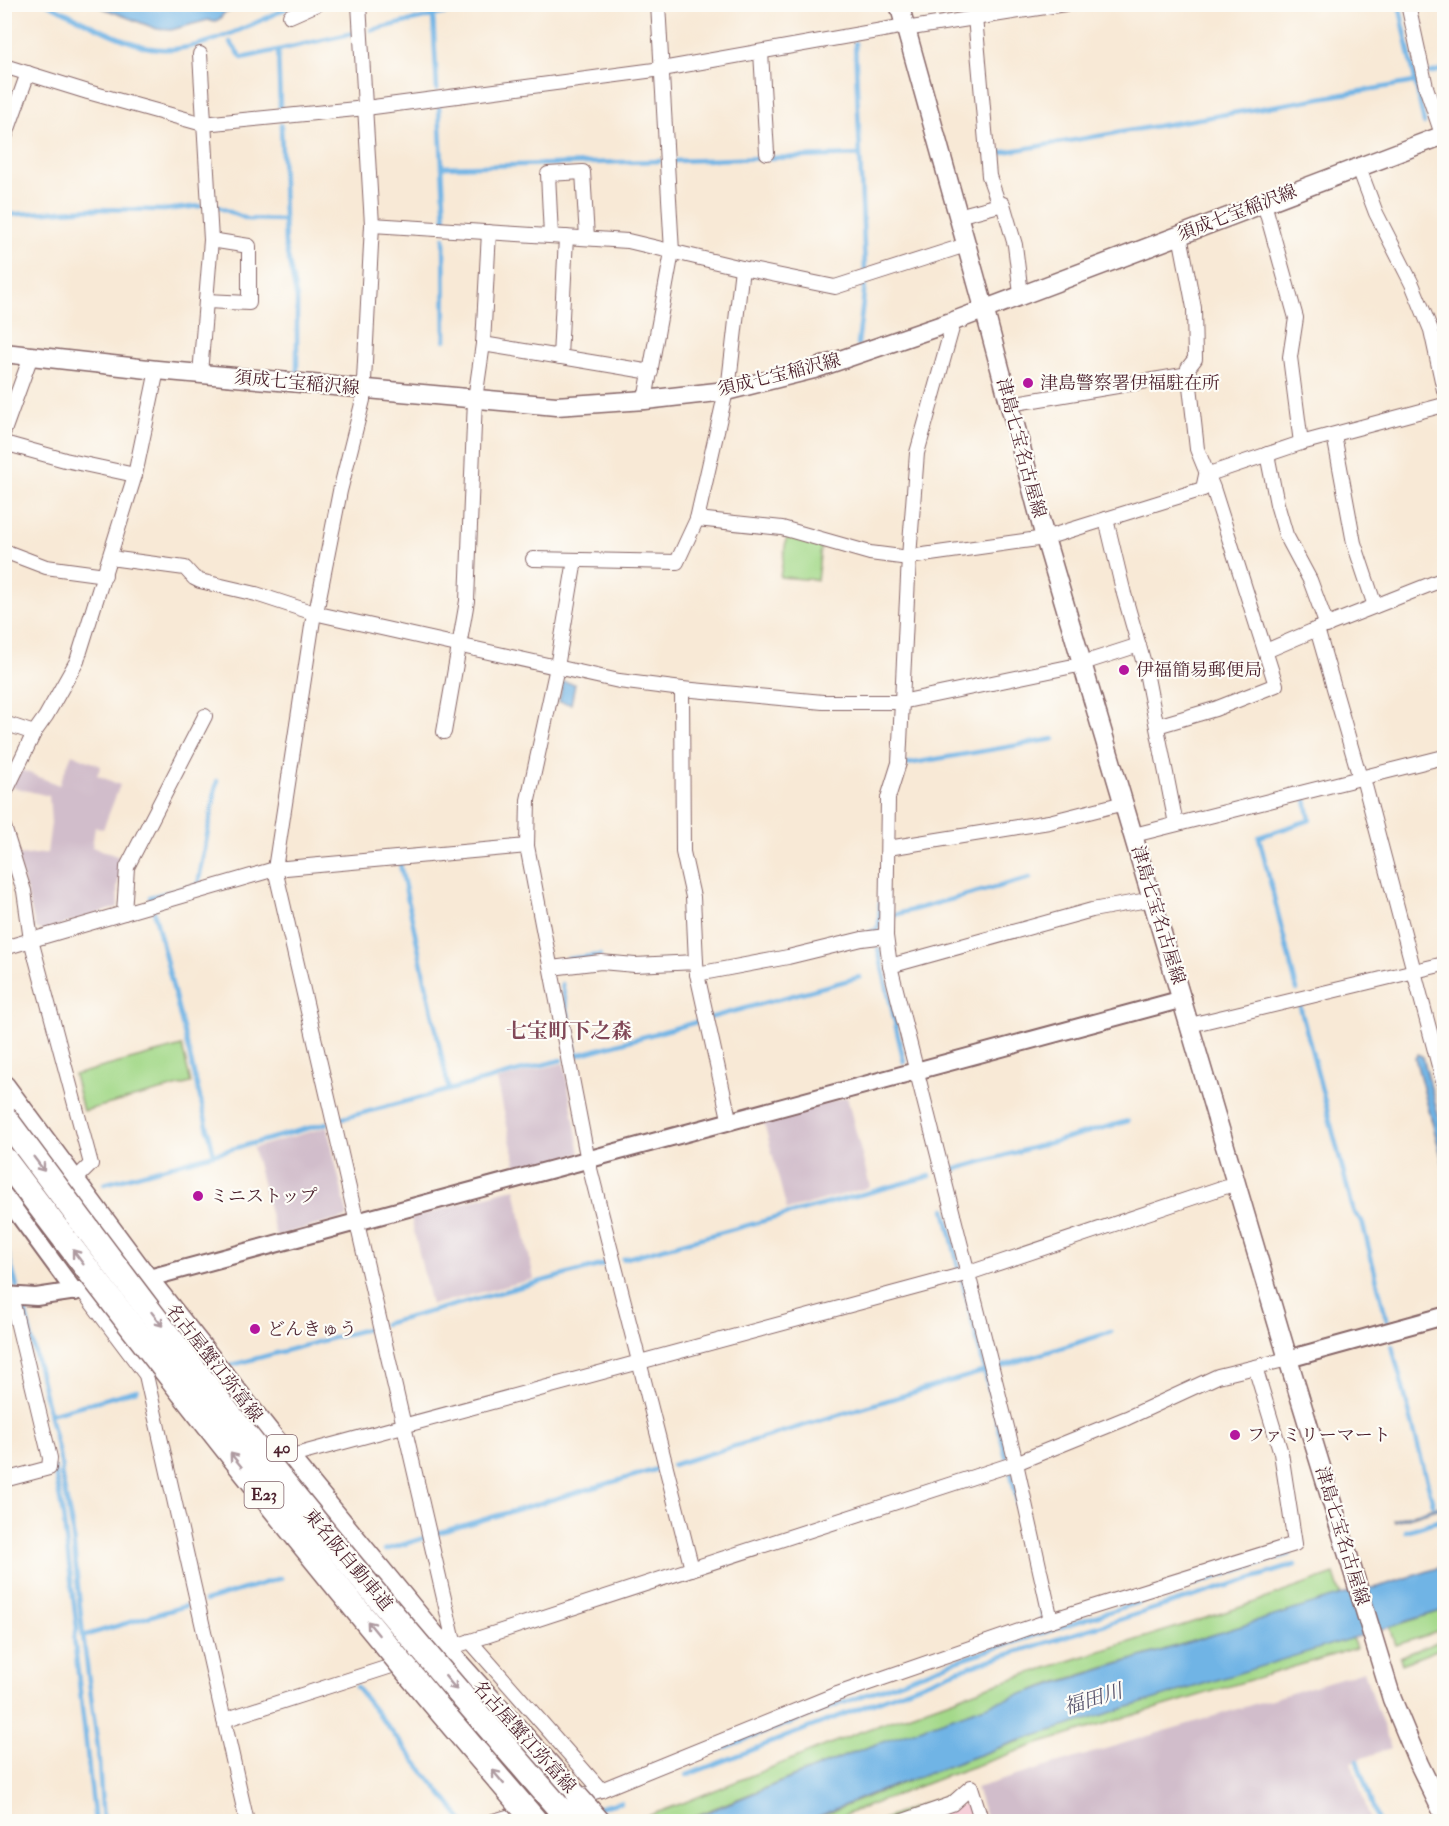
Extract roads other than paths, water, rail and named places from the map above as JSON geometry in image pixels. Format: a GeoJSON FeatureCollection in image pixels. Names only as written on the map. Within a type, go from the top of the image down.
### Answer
{"type":"FeatureCollection","features":[{"type":"Feature","properties":{"kind":"highway","name":"東名阪自動車道"},"geometry":{"type":"LineString","coordinates":[[4,1117],[115,1266],[296,1499],[482,1720],[571,1821]]}},
{"type":"Feature","properties":{"kind":"highway","name":"東名阪自動車道"},"geometry":{"type":"LineString","coordinates":[[4,1159],[191,1404],[408,1671],[536,1821]]}},
{"type":"Feature","properties":{"kind":"main road","name":"津島七宝名古屋線"},"geometry":{"type":"LineString","coordinates":[[899,4],[984,308],[1045,538],[1288,1359],[1392,1699],[1419,1764],[1444,1815]]}},
{"type":"Feature","properties":{"kind":"main road","name":"須成七宝稲沢線"},"geometry":{"type":"LineString","coordinates":[[4,353],[157,370],[556,406],[645,400],[727,391],[814,369],[954,321],[1020,294],[1444,137]]}},
{"type":"Feature","properties":{"kind":"main road","name":"名古屋蟹江弥富線"},"geometry":{"type":"LineString","coordinates":[[4,1086],[148,1280],[288,1457],[600,1821]]}},
{"type":"Feature","properties":{"kind":"street"},"geometry":{"type":"LineString","coordinates":[[290,16],[317,4]]}},
{"type":"Feature","properties":{"kind":"street"},"geometry":{"type":"LineString","coordinates":[[359,4],[372,225],[363,400],[340,491],[315,613],[275,868],[404,1426],[450,1647]]}},
{"type":"Feature","properties":{"kind":"street"},"geometry":{"type":"LineString","coordinates":[[645,400],[672,252],[658,4]]}},
{"type":"Feature","properties":{"kind":"street"},"geometry":{"type":"LineString","coordinates":[[4,66],[204,124],[366,108],[662,69],[905,27],[1065,4]]}},
{"type":"Feature","properties":{"kind":"street"},"geometry":{"type":"LineString","coordinates":[[1407,4],[1426,87],[1444,137]]}},
{"type":"Feature","properties":{"kind":"street"},"geometry":{"type":"LineString","coordinates":[[975,17],[989,176],[999,205]]}},
{"type":"Feature","properties":{"kind":"street"},"geometry":{"type":"LineString","coordinates":[[761,52],[767,153]]}},
{"type":"Feature","properties":{"kind":"street"},"geometry":{"type":"LineString","coordinates":[[200,54],[211,240],[200,374]]}},
{"type":"Feature","properties":{"kind":"street"},"geometry":{"type":"LineString","coordinates":[[4,140],[28,73]]}},
{"type":"Feature","properties":{"kind":"street"},"geometry":{"type":"LineString","coordinates":[[1359,168],[1376,213],[1412,284],[1431,330],[1444,390]]}},
{"type":"Feature","properties":{"kind":"street"},"geometry":{"type":"LineString","coordinates":[[551,236],[548,174],[583,172],[587,238]]}},
{"type":"Feature","properties":{"kind":"street"},"geometry":{"type":"LineString","coordinates":[[1264,203],[1296,318],[1290,357],[1301,443]]}},
{"type":"Feature","properties":{"kind":"street"},"geometry":{"type":"LineString","coordinates":[[958,216],[1004,204],[1016,245],[1020,294]]}},
{"type":"Feature","properties":{"kind":"street"},"geometry":{"type":"LineString","coordinates":[[372,225],[628,240],[742,268],[836,287],[966,245]]}},
{"type":"Feature","properties":{"kind":"street"},"geometry":{"type":"LineString","coordinates":[[444,732],[467,602],[475,399],[483,344],[489,232]]}},
{"type":"Feature","properties":{"kind":"street"},"geometry":{"type":"LineString","coordinates":[[1157,726],[1215,709],[1276,685],[1213,488],[1197,449],[1188,368],[1195,359],[1194,308],[1180,235]]}},
{"type":"Feature","properties":{"kind":"street"},"geometry":{"type":"LineString","coordinates":[[560,357],[566,237]]}},
{"type":"Feature","properties":{"kind":"street"},"geometry":{"type":"LineString","coordinates":[[206,301],[249,303],[249,246],[211,240]]}},
{"type":"Feature","properties":{"kind":"street"},"geometry":{"type":"LineString","coordinates":[[533,559],[677,562],[697,519],[727,391],[742,268]]}},
{"type":"Feature","properties":{"kind":"street"},"geometry":{"type":"LineString","coordinates":[[954,321],[917,453],[909,558],[899,763],[888,798],[886,936],[890,966],[1016,1463],[1051,1620]]}},
{"type":"Feature","properties":{"kind":"street"},"geometry":{"type":"LineString","coordinates":[[483,344],[651,372]]}},
{"type":"Feature","properties":{"kind":"street"},"geometry":{"type":"LineString","coordinates":[[4,431],[31,356]]}},
{"type":"Feature","properties":{"kind":"street"},"geometry":{"type":"LineString","coordinates":[[6,791],[34,733],[77,661],[135,475],[157,370]]}},
{"type":"Feature","properties":{"kind":"street"},"geometry":{"type":"LineString","coordinates":[[1010,404],[1189,374]]}},
{"type":"Feature","properties":{"kind":"street"},"geometry":{"type":"LineString","coordinates":[[1206,475],[1301,443],[1444,405]]}},
{"type":"Feature","properties":{"kind":"street"},"geometry":{"type":"LineString","coordinates":[[1334,435],[1354,543],[1375,606]]}},
{"type":"Feature","properties":{"kind":"street"},"geometry":{"type":"LineString","coordinates":[[4,442],[65,460],[135,475]]}},
{"type":"Feature","properties":{"kind":"street"},"geometry":{"type":"LineString","coordinates":[[1268,454],[1277,504],[1286,535],[1310,580],[1444,1085]]}},
{"type":"Feature","properties":{"kind":"street"},"geometry":{"type":"LineString","coordinates":[[697,519],[782,528],[870,553],[909,558],[1045,538],[1203,489],[1206,475]]}},
{"type":"Feature","properties":{"kind":"street"},"geometry":{"type":"LineString","coordinates":[[1106,519],[1145,667],[1176,825]]}},
{"type":"Feature","properties":{"kind":"street"},"geometry":{"type":"LineString","coordinates":[[4,551],[46,567],[105,575]]}},
{"type":"Feature","properties":{"kind":"street"},"geometry":{"type":"LineString","coordinates":[[110,558],[185,567],[194,578],[200,581],[256,594],[315,613],[619,681],[823,702],[901,702],[1083,663],[1139,645]]}},
{"type":"Feature","properties":{"kind":"street"},"geometry":{"type":"LineString","coordinates":[[575,560],[557,667],[528,800],[527,846],[588,1161],[692,1569]]}},
{"type":"Feature","properties":{"kind":"street"},"geometry":{"type":"LineString","coordinates":[[1266,651],[1444,579]]}},
{"type":"Feature","properties":{"kind":"street"},"geometry":{"type":"LineString","coordinates":[[682,689],[683,852],[693,897],[696,968],[730,1123]]}},
{"type":"Feature","properties":{"kind":"street"},"geometry":{"type":"LineString","coordinates":[[124,913],[126,867],[205,716]]}},
{"type":"Feature","properties":{"kind":"street"},"geometry":{"type":"LineString","coordinates":[[4,723],[34,733]]}},
{"type":"Feature","properties":{"kind":"street"},"geometry":{"type":"LineString","coordinates":[[1134,835],[1444,758]]}},
{"type":"Feature","properties":{"kind":"street"},"geometry":{"type":"LineString","coordinates":[[888,848],[1050,822],[1124,803]]}},
{"type":"Feature","properties":{"kind":"street"},"geometry":{"type":"LineString","coordinates":[[4,826],[24,891],[31,940],[91,1164],[74,1181]]}},
{"type":"Feature","properties":{"kind":"street"},"geometry":{"type":"LineString","coordinates":[[4,948],[275,868],[527,846]]}},
{"type":"Feature","properties":{"kind":"street"},"geometry":{"type":"LineString","coordinates":[[890,966],[1092,910],[1153,899]]}},
{"type":"Feature","properties":{"kind":"street"},"geometry":{"type":"LineString","coordinates":[[551,968],[601,962],[696,968],[788,957],[862,939],[886,936]]}},
{"type":"Feature","properties":{"kind":"street"},"geometry":{"type":"LineString","coordinates":[[1190,1024],[1444,964]]}},
{"type":"Feature","properties":{"kind":"street"},"geometry":{"type":"LineString","coordinates":[[4,1480],[49,1468],[50,1458],[8,1295],[36,1297],[148,1280],[1183,999]]}},
{"type":"Feature","properties":{"kind":"street"},"geometry":{"type":"LineString","coordinates":[[288,1457],[969,1273],[1236,1183]]}},
{"type":"Feature","properties":{"kind":"street"},"geometry":{"type":"LineString","coordinates":[[4,1195],[146,1375],[248,1821]]}},
{"type":"Feature","properties":{"kind":"street"},"geometry":{"type":"LineString","coordinates":[[224,1720],[1016,1463],[1127,1418],[1218,1376],[1444,1316]]}},
{"type":"Feature","properties":{"kind":"street"},"geometry":{"type":"LineString","coordinates":[[490,1821],[601,1790],[837,1694],[1051,1620],[1295,1544],[1281,1453],[1255,1367]]}},
{"type":"Feature","properties":{"kind":"street"},"geometry":{"type":"LineString","coordinates":[[470,1641],[601,1790]]}},
{"type":"Feature","properties":{"kind":"street"},"geometry":{"type":"LineString","coordinates":[[900,1821],[952,1804],[971,1787],[982,1821]]}},
{"type":"Feature","properties":{"kind":"water"},"geometry":{"type":"Polygon","coordinates":[[[95,5],[245,5],[223,14],[214,22],[208,20],[171,30],[157,29],[95,5]]]}},
{"type":"Feature","properties":{"kind":"water"},"geometry":{"type":"Polygon","coordinates":[[[563,682],[575,684],[571,704],[559,702],[563,682]]]}},
{"type":"Feature","properties":{"kind":"water"},"geometry":{"type":"Polygon","coordinates":[[[1418,1054],[1423,1057],[1444,1138],[1444,1167],[1415,1058],[1418,1054]]]}},
{"type":"Feature","properties":{"kind":"water"},"geometry":{"type":"Polygon","coordinates":[[[1444,1504],[1444,1507],[1395,1522],[1394,1520],[1444,1504]]]}},
{"type":"Feature","properties":{"kind":"water","name":"福田川"},"geometry":{"type":"Polygon","coordinates":[[[1444,1566],[1444,1610],[1015,1742],[871,1794],[807,1821],[683,1822],[860,1750],[996,1702],[1358,1590],[1378,1587],[1444,1566]]]}},
{"type":"Feature","properties":{"kind":"waterway"},"geometry":{"type":"LineString","coordinates":[[48,4],[121,39],[146,47],[164,49],[183,48],[223,37],[296,4]]}},
{"type":"Feature","properties":{"kind":"waterway"},"geometry":{"type":"LineString","coordinates":[[372,30],[484,4]]}},
{"type":"Feature","properties":{"kind":"waterway"},"geometry":{"type":"LineString","coordinates":[[978,4],[978,9]]}},
{"type":"Feature","properties":{"kind":"waterway"},"geometry":{"type":"LineString","coordinates":[[1399,4],[1424,123]]}},
{"type":"Feature","properties":{"kind":"waterway"},"geometry":{"type":"LineString","coordinates":[[433,16],[437,89]]}},
{"type":"Feature","properties":{"kind":"waterway"},"geometry":{"type":"LineString","coordinates":[[230,42],[242,58],[354,33]]}},
{"type":"Feature","properties":{"kind":"waterway"},"geometry":{"type":"LineString","coordinates":[[855,43],[865,270]]}},
{"type":"Feature","properties":{"kind":"waterway"},"geometry":{"type":"LineString","coordinates":[[278,50],[280,107]]}},
{"type":"Feature","properties":{"kind":"waterway"},"geometry":{"type":"LineString","coordinates":[[1430,73],[1444,69]]}},
{"type":"Feature","properties":{"kind":"waterway"},"geometry":{"type":"LineString","coordinates":[[992,149],[993,154],[1414,82]]}},
{"type":"Feature","properties":{"kind":"waterway"},"geometry":{"type":"LineString","coordinates":[[439,107],[445,223]]}},
{"type":"Feature","properties":{"kind":"waterway"},"geometry":{"type":"LineString","coordinates":[[281,125],[285,244],[297,299],[297,374]]}},
{"type":"Feature","properties":{"kind":"waterway"},"geometry":{"type":"LineString","coordinates":[[674,161],[860,155]]}},
{"type":"Feature","properties":{"kind":"waterway"},"geometry":{"type":"LineString","coordinates":[[442,167],[660,161]]}},
{"type":"Feature","properties":{"kind":"waterway"},"geometry":{"type":"LineString","coordinates":[[4,215],[91,209],[164,210],[200,206]]}},
{"type":"Feature","properties":{"kind":"waterway"},"geometry":{"type":"LineString","coordinates":[[216,206],[247,219],[284,220]]}},
{"type":"Feature","properties":{"kind":"waterway"},"geometry":{"type":"LineString","coordinates":[[444,238],[445,340]]}},
{"type":"Feature","properties":{"kind":"waterway"},"geometry":{"type":"LineString","coordinates":[[858,344],[865,284]]}},
{"type":"Feature","properties":{"kind":"waterway"},"geometry":{"type":"LineString","coordinates":[[907,764],[1054,739]]}},
{"type":"Feature","properties":{"kind":"waterway"},"geometry":{"type":"LineString","coordinates":[[1441,769],[1444,786]]}},
{"type":"Feature","properties":{"kind":"waterway"},"geometry":{"type":"LineString","coordinates":[[150,897],[198,885],[217,781]]}},
{"type":"Feature","properties":{"kind":"waterway"},"geometry":{"type":"LineString","coordinates":[[1297,990],[1259,837],[1310,820],[1306,800]]}},
{"type":"Feature","properties":{"kind":"waterway"},"geometry":{"type":"LineString","coordinates":[[400,864],[449,1090]]}},
{"type":"Feature","properties":{"kind":"waterway"},"geometry":{"type":"LineString","coordinates":[[894,915],[1030,878]]}},
{"type":"Feature","properties":{"kind":"waterway"},"geometry":{"type":"LineString","coordinates":[[870,932],[876,930],[879,925],[880,903]]}},
{"type":"Feature","properties":{"kind":"waterway"},"geometry":{"type":"LineString","coordinates":[[154,911],[214,1154]]}},
{"type":"Feature","properties":{"kind":"waterway"},"geometry":{"type":"LineString","coordinates":[[878,949],[904,1062]]}},
{"type":"Feature","properties":{"kind":"waterway"},"geometry":{"type":"LineString","coordinates":[[567,959],[600,955]]}},
{"type":"Feature","properties":{"kind":"waterway"},"geometry":{"type":"LineString","coordinates":[[709,1018],[860,977]]}},
{"type":"Feature","properties":{"kind":"waterway"},"geometry":{"type":"LineString","coordinates":[[562,984],[576,1055]]}},
{"type":"Feature","properties":{"kind":"waterway"},"geometry":{"type":"LineString","coordinates":[[1300,1006],[1354,1213],[1362,1221],[1387,1321]]}},
{"type":"Feature","properties":{"kind":"waterway"},"geometry":{"type":"LineString","coordinates":[[574,1056],[700,1021]]}},
{"type":"Feature","properties":{"kind":"waterway"},"geometry":{"type":"LineString","coordinates":[[340,1119],[561,1060]]}},
{"type":"Feature","properties":{"kind":"waterway"},"geometry":{"type":"LineString","coordinates":[[949,1171],[1128,1121]]}},
{"type":"Feature","properties":{"kind":"waterway"},"geometry":{"type":"LineString","coordinates":[[104,1184],[327,1123]]}},
{"type":"Feature","properties":{"kind":"waterway"},"geometry":{"type":"LineString","coordinates":[[623,1259],[930,1176]]}},
{"type":"Feature","properties":{"kind":"waterway"},"geometry":{"type":"LineString","coordinates":[[945,1209],[959,1270]]}},
{"type":"Feature","properties":{"kind":"waterway"},"geometry":{"type":"LineString","coordinates":[[4,1239],[17,1287]]}},
{"type":"Feature","properties":{"kind":"waterway"},"geometry":{"type":"LineString","coordinates":[[384,1324],[609,1263]]}},
{"type":"Feature","properties":{"kind":"waterway"},"geometry":{"type":"LineString","coordinates":[[4,1266],[10,1287]]}},
{"type":"Feature","properties":{"kind":"waterway"},"geometry":{"type":"LineString","coordinates":[[962,1280],[1006,1457]]}},
{"type":"Feature","properties":{"kind":"waterway"},"geometry":{"type":"LineString","coordinates":[[25,1311],[62,1467],[61,1473],[72,1527],[83,1636],[98,1748],[103,1822]]}},
{"type":"Feature","properties":{"kind":"waterway"},"geometry":{"type":"LineString","coordinates":[[232,1365],[374,1327]]}},
{"type":"Feature","properties":{"kind":"waterway"},"geometry":{"type":"LineString","coordinates":[[1000,1367],[1111,1332]]}},
{"type":"Feature","properties":{"kind":"waterway"},"geometry":{"type":"LineString","coordinates":[[1392,1346],[1433,1504]]}},
{"type":"Feature","properties":{"kind":"waterway"},"geometry":{"type":"LineString","coordinates":[[672,1465],[985,1371]]}},
{"type":"Feature","properties":{"kind":"waterway"},"geometry":{"type":"LineString","coordinates":[[50,1414],[137,1390]]}},
{"type":"Feature","properties":{"kind":"waterway"},"geometry":{"type":"LineString","coordinates":[[54,1468],[63,1515],[77,1629],[74,1638],[95,1822]]}},
{"type":"Feature","properties":{"kind":"waterway"},"geometry":{"type":"LineString","coordinates":[[434,1534],[661,1468]]}},
{"type":"Feature","properties":{"kind":"waterway"},"geometry":{"type":"LineString","coordinates":[[1011,1473],[1043,1619]]}},
{"type":"Feature","properties":{"kind":"waterway"},"geometry":{"type":"LineString","coordinates":[[1406,1531],[1444,1519]]}},
{"type":"Feature","properties":{"kind":"waterway"},"geometry":{"type":"LineString","coordinates":[[385,1550],[424,1538]]}},
{"type":"Feature","properties":{"kind":"waterway"},"geometry":{"type":"LineString","coordinates":[[696,1758],[956,1661],[1289,1554]]}},
{"type":"Feature","properties":{"kind":"waterway"},"geometry":{"type":"LineString","coordinates":[[687,1775],[958,1670],[1295,1565]]}},
{"type":"Feature","properties":{"kind":"waterway"},"geometry":{"type":"LineString","coordinates":[[205,1601],[281,1578]]}},
{"type":"Feature","properties":{"kind":"waterway"},"geometry":{"type":"LineString","coordinates":[[83,1636],[185,1606]]}},
{"type":"Feature","properties":{"kind":"waterway"},"geometry":{"type":"LineString","coordinates":[[356,1687],[464,1822]]}},
{"type":"Feature","properties":{"kind":"waterway"},"geometry":{"type":"LineString","coordinates":[[1357,1761],[1378,1822]]}},
{"type":"Feature","properties":{"kind":"waterway"},"geometry":{"type":"LineString","coordinates":[[597,1808],[621,1802]]}},
{"type":"Feature","properties":{"kind":"place","name":"津島警察署伊福駐在所"},"geometry":{"type":"Point","coordinates":[1028,383]}},
{"type":"Feature","properties":{"kind":"place","name":"伊福簡易郵便局"},"geometry":{"type":"Point","coordinates":[1124,670]}},
{"type":"Feature","properties":{"kind":"place","name":"ミニストップ"},"geometry":{"type":"Point","coordinates":[198,1196]}},
{"type":"Feature","properties":{"kind":"place","name":"どんきゅう"},"geometry":{"type":"Point","coordinates":[255,1329]}},
{"type":"Feature","properties":{"kind":"place","name":"ファミリーマート"},"geometry":{"type":"Point","coordinates":[1235,1435]}},
{"type":"Feature","properties":{"kind":"district","name":"七宝町下之森"},"geometry":{"type":"Point","coordinates":[569,1031]}}]}
